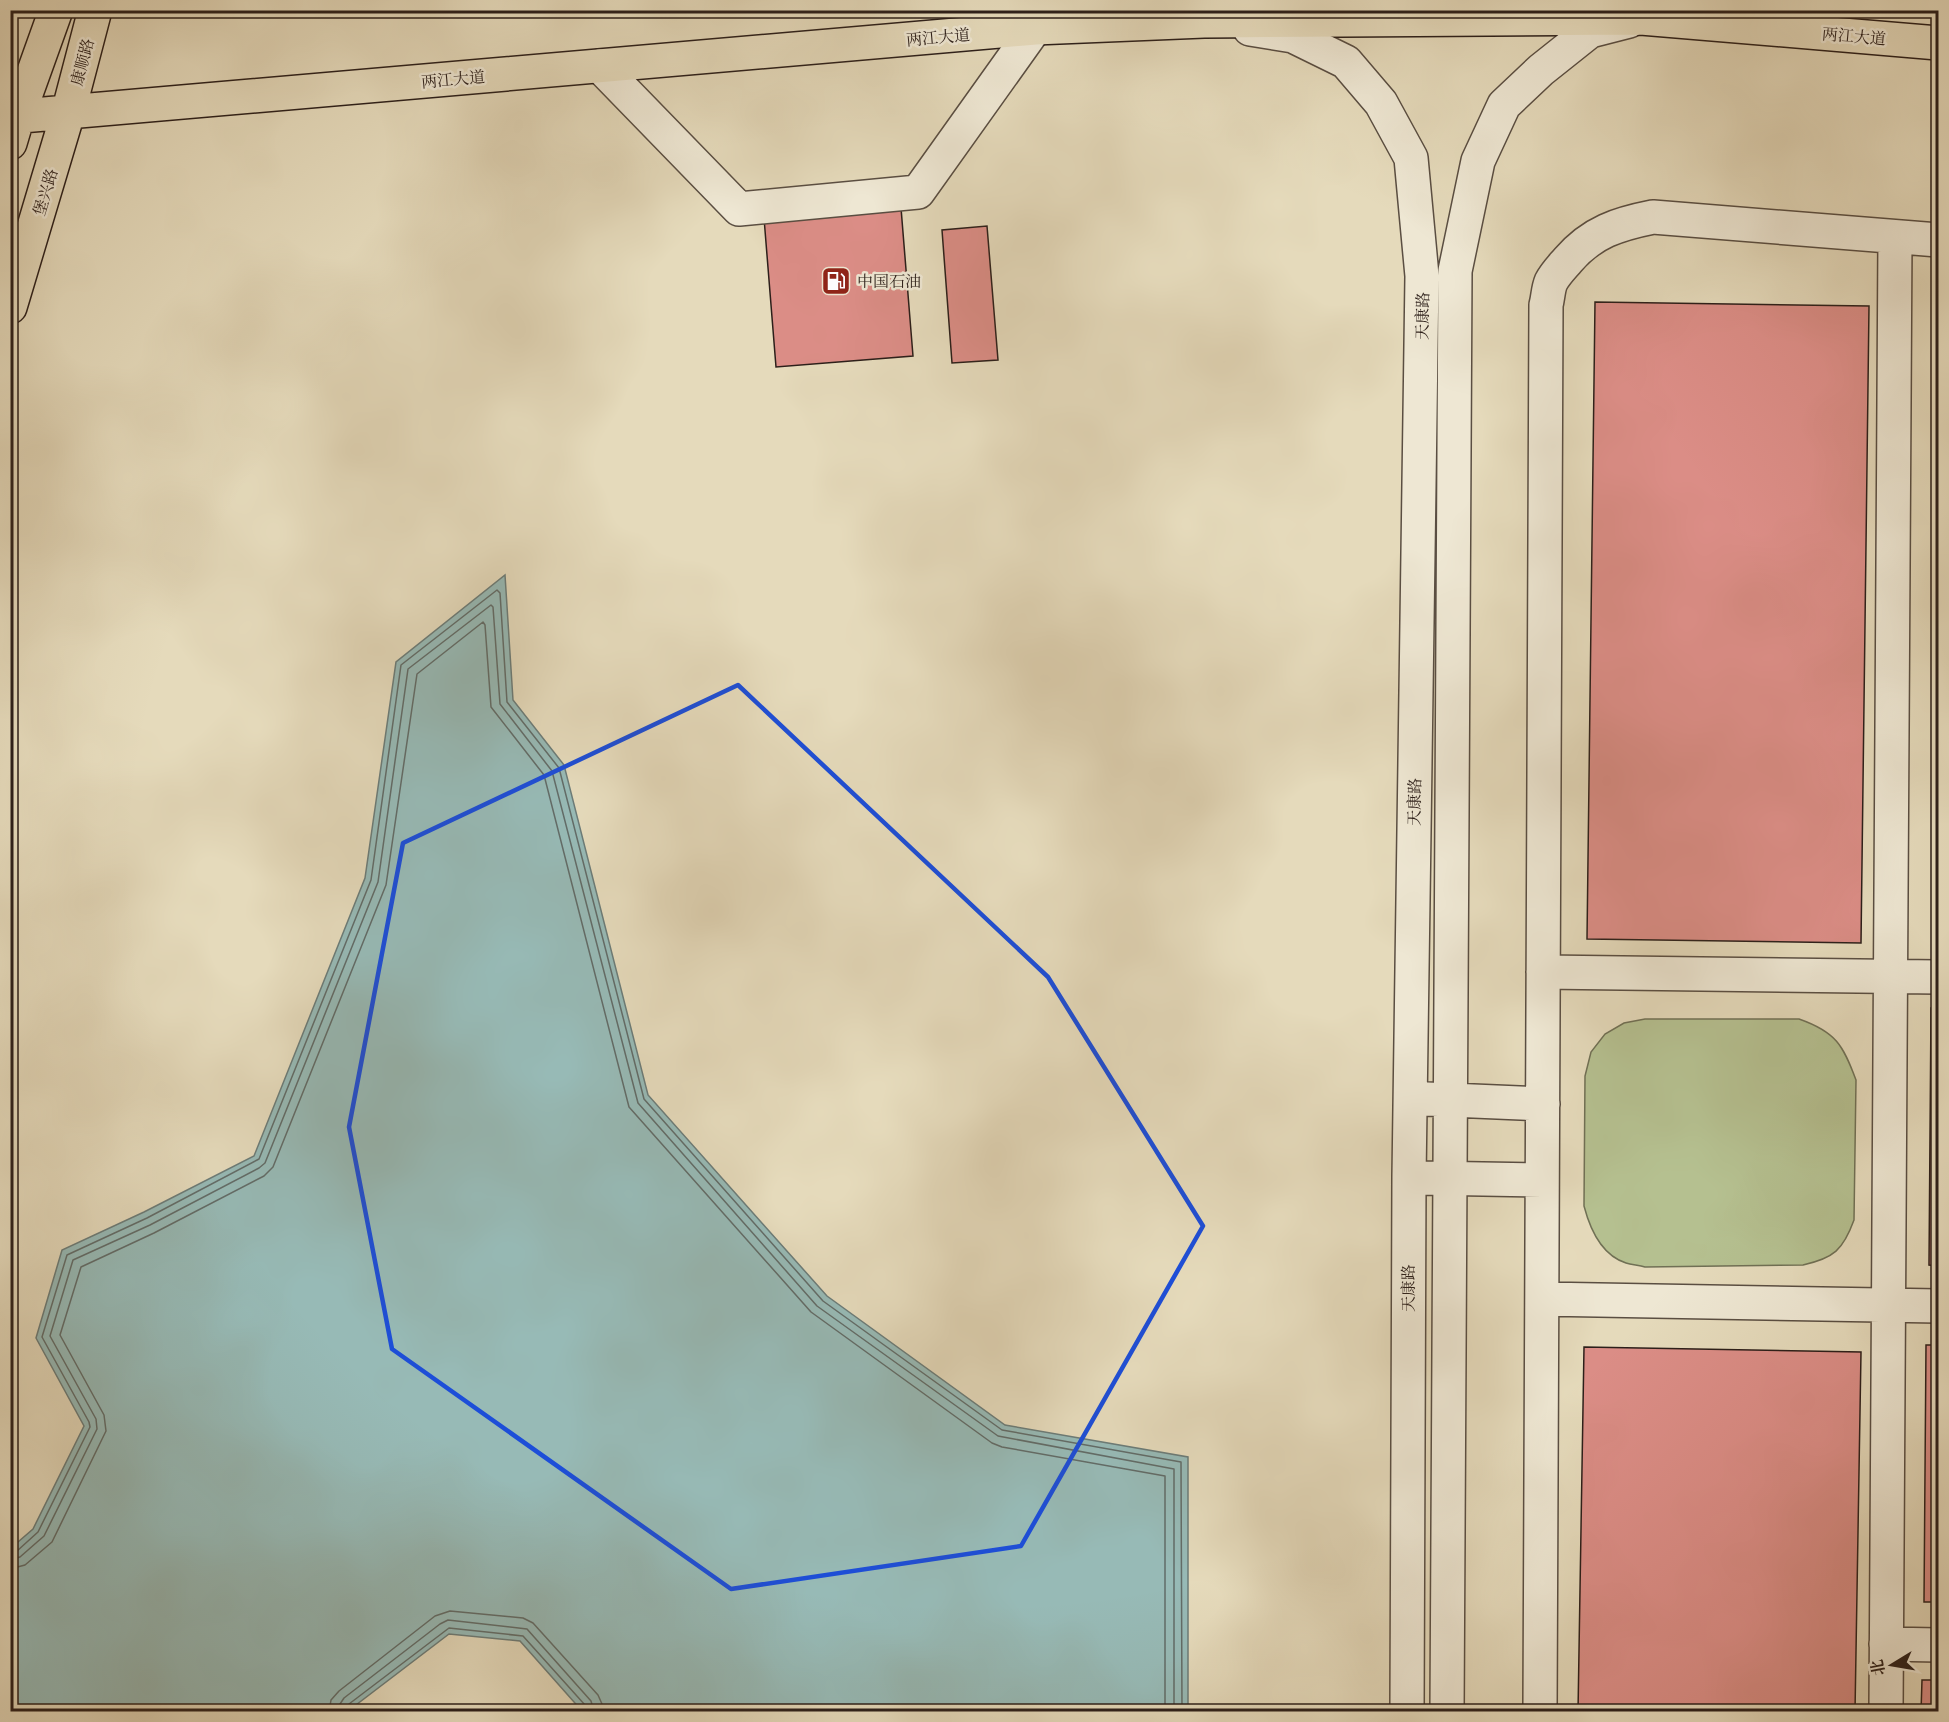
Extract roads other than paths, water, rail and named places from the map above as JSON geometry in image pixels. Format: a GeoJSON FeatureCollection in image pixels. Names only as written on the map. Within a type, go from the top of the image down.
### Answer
{"type":"FeatureCollection","features":[{"type":"Feature","properties":{"kind":"main road"},"geometry":{"type":"LineString","coordinates":[[13,125],[56,10]]}},
{"type":"Feature","properties":{"kind":"main road","name":"康顺路"},"geometry":{"type":"LineString","coordinates":[[68,113],[95,10]]}},
{"type":"Feature","properties":{"kind":"main road","name":"两江大道"},"geometry":{"type":"LineString","coordinates":[[13,125],[68,113],[1035,28],[1204,21],[1641,18],[1938,44]]}},
{"type":"Feature","properties":{"kind":"main road","name":"堡兴路"},"geometry":{"type":"LineString","coordinates":[[10,307],[68,113]]}},
{"type":"Feature","properties":{"kind":"street","name":"天康路"},"geometry":{"type":"LineString","coordinates":[[1447,1712],[1448,1178],[1455,271],[1478,160],[1504,105],[1541,70],[1590,32],[1641,18]]}},
{"type":"Feature","properties":{"kind":"street","name":"天康路"},"geometry":{"type":"LineString","coordinates":[[1204,21],[1293,36],[1346,62],[1381,103],[1411,158],[1422,276],[1409,1177],[1407,1712]]}},
{"type":"Feature","properties":{"kind":"street"},"geometry":{"type":"LineString","coordinates":[[600,66],[739,209],[918,192],[1035,28]]}},
{"type":"Feature","properties":{"kind":"street"},"geometry":{"type":"LineString","coordinates":[[1540,1712],[1546,305],[1551,283],[1575,251],[1596,235],[1628,222],[1653,217],[1938,240]]}},
{"type":"Feature","properties":{"kind":"street"},"geometry":{"type":"LineString","coordinates":[[1886,1712],[1895,237]]}},
{"type":"Feature","properties":{"kind":"street"},"geometry":{"type":"LineString","coordinates":[[1543,972],[1938,977]]}},
{"type":"Feature","properties":{"kind":"street"},"geometry":{"type":"LineString","coordinates":[[1410,1098],[1542,1104]]}},
{"type":"Feature","properties":{"kind":"street"},"geometry":{"type":"LineString","coordinates":[[1409,1177],[1542,1180]]}},
{"type":"Feature","properties":{"kind":"street"},"geometry":{"type":"LineString","coordinates":[[1542,1299],[1938,1306]]}},
{"type":"Feature","properties":{"kind":"street"},"geometry":{"type":"LineString","coordinates":[[1887,1644],[1938,1644]]}},
{"type":"Feature","properties":{"kind":"water"},"geometry":{"type":"Polygon","coordinates":[[[505,575],[513,700],[564,765],[648,1095],[827,1296],[1005,1425],[1188,1457],[1188,1711],[582,1711],[520,1641],[449,1634],[348,1711],[11,1711],[11,1548],[33,1529],[84,1426],[36,1338],[62,1250],[144,1212],[254,1156],[365,878],[396,662],[505,575]]]}},
{"type":"Feature","properties":{"kind":"place","name":"中国石油"},"geometry":{"type":"Point","coordinates":[836,281]}}]}
